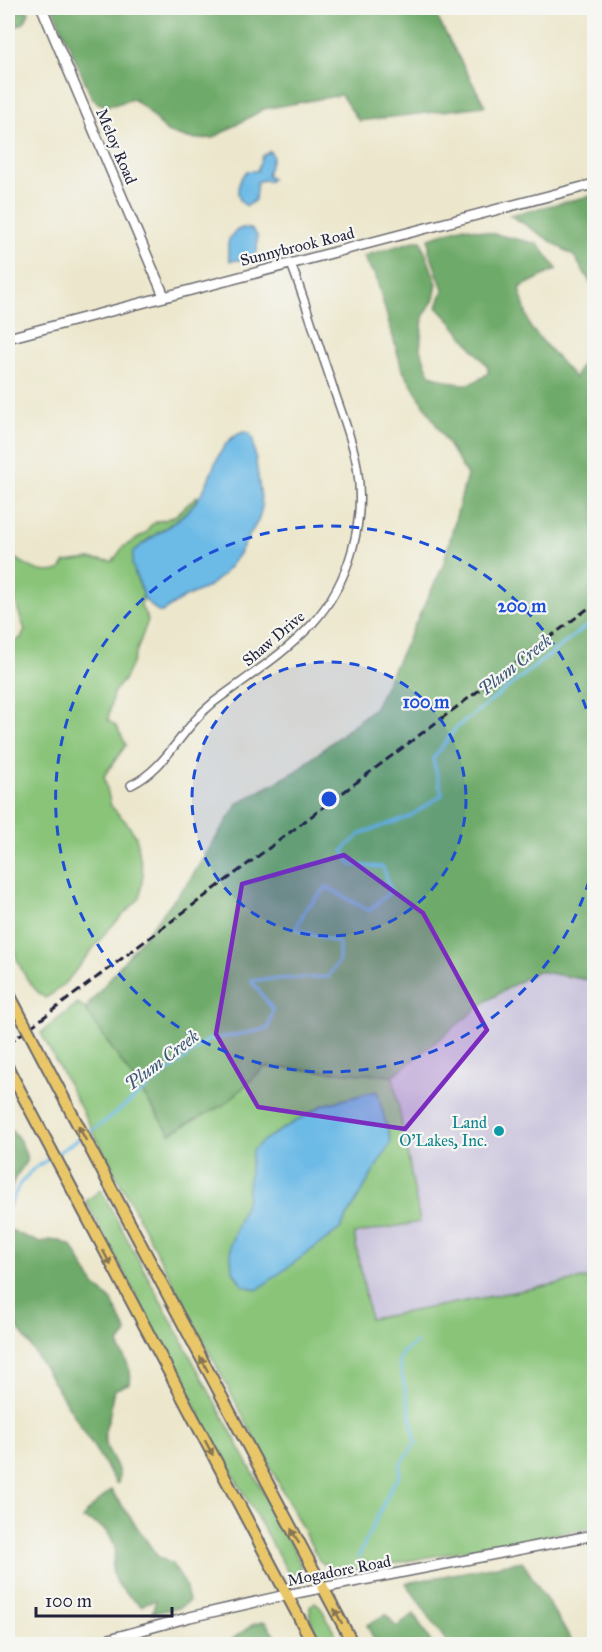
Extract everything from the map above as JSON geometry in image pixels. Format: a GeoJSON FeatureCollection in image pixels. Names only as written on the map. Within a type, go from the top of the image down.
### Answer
{"type":"FeatureCollection","features":[{"type":"Feature","properties":{"kind":"main road"},"geometry":{"type":"LineString","coordinates":[[8,992],[353,1644]]}},
{"type":"Feature","properties":{"kind":"main road"},"geometry":{"type":"LineString","coordinates":[[8,1068],[313,1644]]}},
{"type":"Feature","properties":{"kind":"street","name":"Meloy Road"},"geometry":{"type":"LineString","coordinates":[[42,8],[165,296]]}},
{"type":"Feature","properties":{"kind":"street","name":"Sunnybrook Road"},"geometry":{"type":"LineString","coordinates":[[8,338],[594,184]]}},
{"type":"Feature","properties":{"kind":"street","name":"Shaw Drive"},"geometry":{"type":"LineString","coordinates":[[131,785],[154,771],[184,732],[207,708],[306,630],[332,597],[352,552],[358,525],[360,499],[355,458],[291,264]]}},
{"type":"Feature","properties":{"kind":"street","name":"Mogadore Road"},"geometry":{"type":"LineString","coordinates":[[91,1644],[190,1617],[286,1595],[594,1535]]}},
{"type":"Feature","properties":{"kind":"highlighted area"},"geometry":{"type":"Polygon","coordinates":[[[344,855],[423,913],[487,1030],[405,1129],[258,1107],[216,1034],[242,884],[344,855]]]}},
{"type":"Feature","properties":{"kind":"shaded area"},"geometry":{"type":"Polygon","coordinates":[[[537,971],[594,981],[594,1277],[370,1319],[354,1234],[420,1222],[393,1076],[488,1000],[537,971]]]}},
{"type":"Feature","properties":{"kind":"green space"},"geometry":{"type":"Polygon","coordinates":[[[8,8],[23,8],[29,12],[26,20],[19,25],[8,27],[8,8]]]}},
{"type":"Feature","properties":{"kind":"green space"},"geometry":{"type":"Polygon","coordinates":[[[53,8],[432,8],[485,106],[359,121],[341,95],[264,109],[213,138],[185,138],[167,132],[145,108],[133,99],[106,106],[92,98],[53,8]]]}},
{"type":"Feature","properties":{"kind":"green space"},"geometry":{"type":"Polygon","coordinates":[[[594,195],[594,288],[574,256],[510,215],[594,195]]]}},
{"type":"Feature","properties":{"kind":"green space"},"geometry":{"type":"Polygon","coordinates":[[[464,227],[538,244],[557,269],[519,288],[530,327],[575,378],[594,335],[594,981],[537,971],[488,1000],[393,1076],[265,1067],[225,1104],[170,1133],[85,1009],[189,881],[238,803],[295,772],[375,707],[443,566],[467,475],[402,369],[376,277],[364,256],[421,241],[437,284],[434,299],[423,317],[420,349],[430,375],[460,384],[473,382],[488,373],[488,367],[437,307],[443,289],[429,251],[429,238],[464,227]]]}},
{"type":"Feature","properties":{"kind":"green space"},"geometry":{"type":"Polygon","coordinates":[[[197,496],[198,498],[186,512],[142,544],[135,575],[143,593],[141,606],[148,620],[132,664],[124,680],[113,693],[108,720],[117,727],[126,745],[104,776],[111,806],[136,836],[143,873],[140,898],[106,932],[68,980],[45,998],[25,976],[8,932],[8,645],[21,638],[25,630],[8,581],[8,555],[45,572],[60,570],[65,562],[90,559],[113,561],[123,547],[146,533],[151,525],[176,515],[197,496]]]}},
{"type":"Feature","properties":{"kind":"green space"},"geometry":{"type":"Polygon","coordinates":[[[78,1003],[85,1009],[170,1133],[225,1104],[265,1067],[393,1076],[420,1222],[354,1234],[370,1319],[594,1277],[594,1527],[346,1572],[334,1572],[319,1560],[41,1033],[78,1003]]]}},
{"type":"Feature","properties":{"kind":"green space"},"geometry":{"type":"Polygon","coordinates":[[[8,1128],[20,1142],[27,1160],[15,1178],[8,1198],[8,1128]]]}},
{"type":"Feature","properties":{"kind":"green space"},"geometry":{"type":"Polygon","coordinates":[[[101,1190],[295,1551],[301,1567],[299,1577],[295,1578],[289,1574],[186,1391],[86,1201],[101,1190]]]}},
{"type":"Feature","properties":{"kind":"green space"},"geometry":{"type":"Polygon","coordinates":[[[8,1229],[40,1243],[49,1240],[60,1241],[72,1246],[94,1285],[112,1301],[127,1333],[118,1344],[129,1367],[130,1383],[114,1390],[105,1435],[106,1445],[118,1470],[117,1484],[28,1342],[8,1315],[8,1229]]]}},
{"type":"Feature","properties":{"kind":"green space"},"geometry":{"type":"Polygon","coordinates":[[[111,1490],[158,1557],[172,1564],[185,1584],[189,1601],[179,1608],[152,1613],[156,1600],[141,1606],[125,1592],[115,1579],[112,1571],[115,1550],[112,1539],[99,1526],[83,1519],[86,1513],[111,1490]]]}},
{"type":"Feature","properties":{"kind":"green space"},"geometry":{"type":"Polygon","coordinates":[[[522,1561],[574,1644],[448,1644],[406,1583],[522,1561]]]}},
{"type":"Feature","properties":{"kind":"green space"},"geometry":{"type":"Polygon","coordinates":[[[315,1602],[320,1606],[341,1644],[321,1644],[310,1616],[310,1606],[315,1602]]]}},
{"type":"Feature","properties":{"kind":"green space"},"geometry":{"type":"Polygon","coordinates":[[[386,1614],[396,1627],[414,1614],[432,1644],[376,1644],[367,1625],[386,1614]]]}},
{"type":"Feature","properties":{"kind":"green space"},"geometry":{"type":"Polygon","coordinates":[[[265,1622],[282,1644],[226,1644],[252,1625],[265,1622]]]}},
{"type":"Feature","properties":{"kind":"water"},"geometry":{"type":"Polygon","coordinates":[[[270,151],[273,156],[267,175],[272,179],[257,182],[255,200],[247,206],[238,194],[241,179],[247,171],[257,171],[262,156],[270,151]]]}},
{"type":"Feature","properties":{"kind":"water"},"geometry":{"type":"Polygon","coordinates":[[[242,228],[251,229],[257,235],[257,252],[248,259],[230,261],[228,242],[233,234],[242,228]]]}},
{"type":"Feature","properties":{"kind":"water"},"geometry":{"type":"Polygon","coordinates":[[[244,432],[250,434],[253,440],[262,506],[259,519],[224,574],[208,587],[158,612],[143,598],[132,565],[133,552],[189,510],[203,491],[223,448],[236,435],[244,432]]]}},
{"type":"Feature","properties":{"kind":"water"},"geometry":{"type":"Polygon","coordinates":[[[377,1091],[391,1142],[340,1229],[257,1290],[242,1285],[232,1269],[230,1245],[247,1198],[252,1151],[264,1140],[323,1105],[377,1091]]]}},
{"type":"Feature","properties":{"kind":"waterway","name":"Plum Creek"},"geometry":{"type":"LineString","coordinates":[[8,1209],[19,1185],[32,1170],[104,1122],[208,1040],[268,1029],[273,1010],[251,980],[328,977],[339,961],[339,943],[296,929],[305,910],[327,887],[369,911],[391,891],[383,867],[351,865],[343,850],[362,833],[409,817],[442,795],[433,759],[455,729],[594,620]]}},
{"type":"Feature","properties":{"kind":"waterway"},"geometry":{"type":"LineString","coordinates":[[358,1557],[399,1476],[400,1465],[416,1442],[399,1360],[403,1352],[416,1343]]}},
{"type":"Feature","properties":{"kind":"railway"},"geometry":{"type":"LineString","coordinates":[[8,1044],[594,604]]}},
{"type":"Feature","properties":{"kind":"place","name":"Land O'Lakes, Inc."},"geometry":{"type":"Point","coordinates":[499,1131]}}]}
